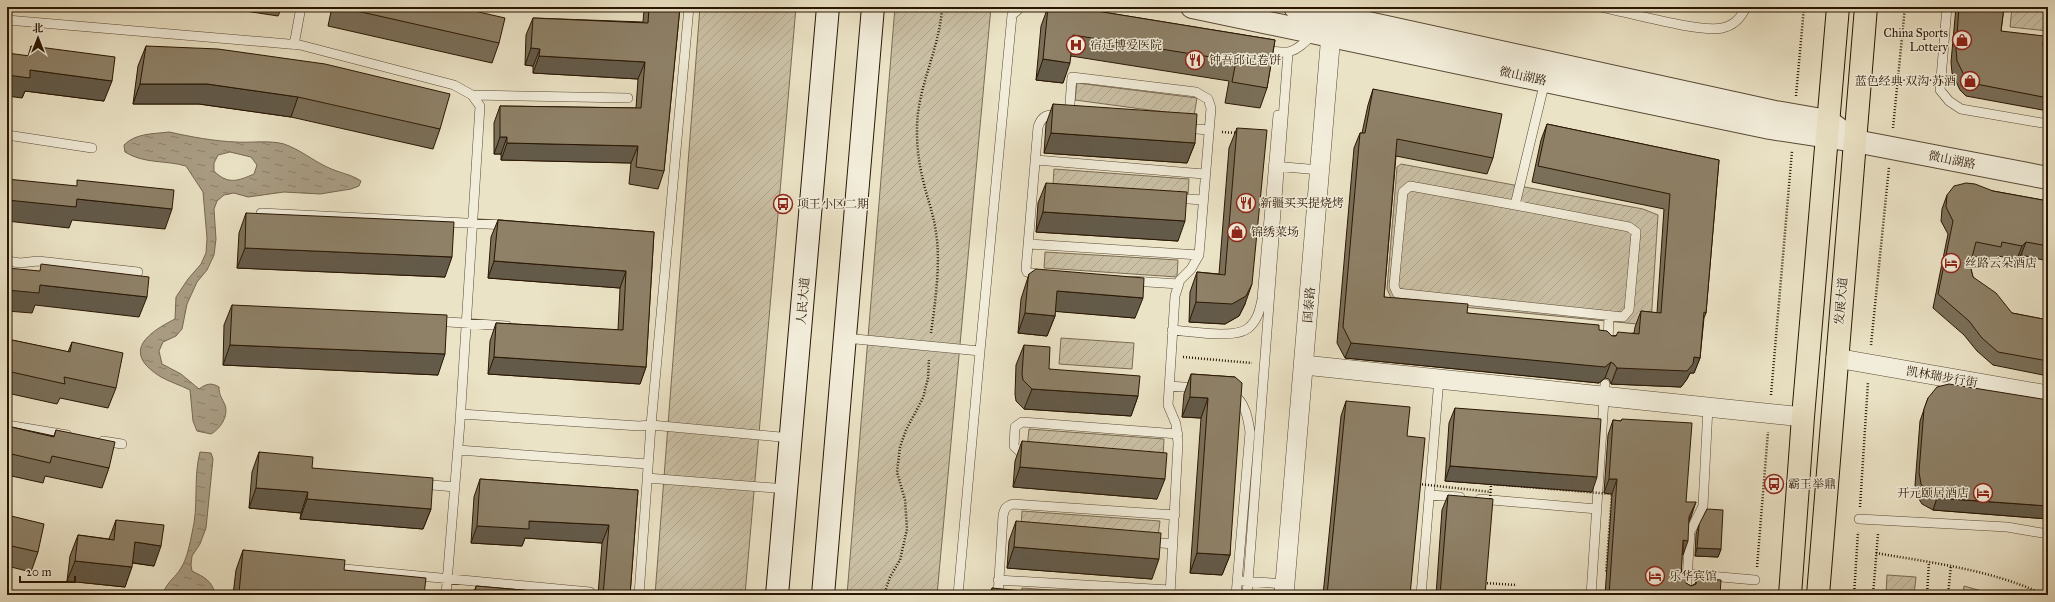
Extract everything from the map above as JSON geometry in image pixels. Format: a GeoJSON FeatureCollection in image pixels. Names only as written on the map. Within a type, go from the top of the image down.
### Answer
{"type":"FeatureCollection","features":[{"type":"Feature","properties":{"kind":"main road"},"geometry":{"type":"LineString","coordinates":[[1790,595],[1803,417],[1838,7]]}},
{"type":"Feature","properties":{"kind":"main road","name":"发展大道"},"geometry":{"type":"LineString","coordinates":[[1818,595],[1836,358],[1856,141],[1866,7]]}},
{"type":"Feature","properties":{"kind":"street","name":"人民大道"},"geometry":{"type":"LineString","coordinates":[[776,595],[828,7]]}},
{"type":"Feature","properties":{"kind":"street"},"geometry":{"type":"LineString","coordinates":[[823,595],[873,7]]}},
{"type":"Feature","properties":{"kind":"street","name":"微山湖路"},"geometry":{"type":"LineString","coordinates":[[1192,7],[1305,20],[1544,81],[1828,129],[1856,141],[2048,178]]}},
{"type":"Feature","properties":{"kind":"street","name":"微山湖路"},"geometry":{"type":"LineString","coordinates":[[1305,20],[1333,15],[1794,124]]}},
{"type":"Feature","properties":{"kind":"street","name":"国泰路"},"geometry":{"type":"LineString","coordinates":[[1285,590],[1320,170],[1305,20],[1333,15]]}},
{"type":"Feature","properties":{"kind":"street","name":"凯林瑞步行街"},"geometry":{"type":"LineString","coordinates":[[1836,358],[2048,395]]}},
{"type":"Feature","properties":{"kind":"street"},"geometry":{"type":"LineString","coordinates":[[1304,365],[1439,379],[1605,390],[1708,407],[1803,417]]}},
{"type":"Feature","properties":{"kind":"lane"},"geometry":{"type":"LineString","coordinates":[[294,45],[301,7]]}},
{"type":"Feature","properties":{"kind":"lane"},"geometry":{"type":"LineString","coordinates":[[639,595],[648,464],[689,7]]}},
{"type":"Feature","properties":{"kind":"lane"},"geometry":{"type":"LineString","coordinates":[[958,595],[1012,15],[1020,7]]}},
{"type":"Feature","properties":{"kind":"lane"},"geometry":{"type":"LineString","coordinates":[[1601,7],[1698,28],[1721,29],[1732,24],[1742,16],[1746,7]]}},
{"type":"Feature","properties":{"kind":"lane"},"geometry":{"type":"LineString","coordinates":[[1947,7],[1940,90],[1949,101],[1961,109],[2048,124]]}},
{"type":"Feature","properties":{"kind":"lane"},"geometry":{"type":"LineString","coordinates":[[7,20],[294,45],[454,85],[472,95],[480,106],[461,414],[446,595]]}},
{"type":"Feature","properties":{"kind":"lane"},"geometry":{"type":"LineString","coordinates":[[1253,48],[1286,53],[1299,47],[1305,20]]}},
{"type":"Feature","properties":{"kind":"lane"},"geometry":{"type":"LineString","coordinates":[[2023,41],[2048,44]]}},
{"type":"Feature","properties":{"kind":"lane"},"geometry":{"type":"LineString","coordinates":[[1172,330],[1228,334],[1237,333],[1246,330],[1257,316],[1262,299],[1286,53]]}},
{"type":"Feature","properties":{"kind":"lane"},"geometry":{"type":"LineString","coordinates":[[998,580],[1170,592],[1175,515],[1173,463],[1178,434],[1174,418],[1168,405],[1172,330],[1175,296],[1180,280],[1191,269],[1199,254],[1204,174],[1209,130],[1210,108],[1208,99],[1196,92],[1072,77],[1073,116],[1051,114],[1044,116],[1041,120],[1036,160],[1037,189],[1029,244],[1027,272],[1054,275]]}},
{"type":"Feature","properties":{"kind":"lane"},"geometry":{"type":"LineString","coordinates":[[1515,205],[1544,81]]}},
{"type":"Feature","properties":{"kind":"lane"},"geometry":{"type":"LineString","coordinates":[[472,95],[628,98]]}},
{"type":"Feature","properties":{"kind":"lane"},"geometry":{"type":"LineString","coordinates":[[1178,127],[1209,130]]}},
{"type":"Feature","properties":{"kind":"lane"},"geometry":{"type":"LineString","coordinates":[[7,135],[92,148]]}},
{"type":"Feature","properties":{"kind":"lane"},"geometry":{"type":"LineString","coordinates":[[1036,160],[1204,174]]}},
{"type":"Feature","properties":{"kind":"lane"},"geometry":{"type":"LineString","coordinates":[[1276,167],[1320,170]]}},
{"type":"Feature","properties":{"kind":"lane"},"geometry":{"type":"LineString","coordinates":[[1247,595],[1265,364],[1276,167]]}},
{"type":"Feature","properties":{"kind":"lane"},"geometry":{"type":"LineString","coordinates":[[1410,186],[1515,205],[1629,227],[1636,232],[1629,310],[1623,316],[1397,294],[1394,286],[1403,192],[1410,186]]}},
{"type":"Feature","properties":{"kind":"lane"},"geometry":{"type":"LineString","coordinates":[[1164,198],[1203,200]]}},
{"type":"Feature","properties":{"kind":"lane"},"geometry":{"type":"LineString","coordinates":[[261,213],[472,222],[519,226]]}},
{"type":"Feature","properties":{"kind":"lane"},"geometry":{"type":"LineString","coordinates":[[1029,244],[1199,254]]}},
{"type":"Feature","properties":{"kind":"lane"},"geometry":{"type":"LineString","coordinates":[[7,261],[20,263],[38,261],[138,272]]}},
{"type":"Feature","properties":{"kind":"lane"},"geometry":{"type":"LineString","coordinates":[[1124,280],[1179,284]]}},
{"type":"Feature","properties":{"kind":"lane"},"geometry":{"type":"LineString","coordinates":[[1607,346],[1609,315]]}},
{"type":"Feature","properties":{"kind":"lane"},"geometry":{"type":"LineString","coordinates":[[426,320],[520,326]]}},
{"type":"Feature","properties":{"kind":"lane"},"geometry":{"type":"LineString","coordinates":[[845,338],[980,352]]}},
{"type":"Feature","properties":{"kind":"lane"},"geometry":{"type":"LineString","coordinates":[[1421,595],[1439,379]]}},
{"type":"Feature","properties":{"kind":"lane"},"geometry":{"type":"LineString","coordinates":[[1169,386],[1204,388]]}},
{"type":"Feature","properties":{"kind":"lane"},"geometry":{"type":"LineString","coordinates":[[1222,390],[1235,395],[1240,400],[1248,420],[1249,448],[1236,595]]}},
{"type":"Feature","properties":{"kind":"lane"},"geometry":{"type":"LineString","coordinates":[[1591,595],[1605,390]]}},
{"type":"Feature","properties":{"kind":"lane"},"geometry":{"type":"LineString","coordinates":[[1686,595],[1690,532],[1703,506],[1708,407]]}},
{"type":"Feature","properties":{"kind":"lane"},"geometry":{"type":"LineString","coordinates":[[461,414],[639,426],[652,425],[791,438]]}},
{"type":"Feature","properties":{"kind":"lane"},"geometry":{"type":"LineString","coordinates":[[1039,453],[1016,449],[1014,442],[1015,427],[1018,423],[1022,422],[1178,434]]}},
{"type":"Feature","properties":{"kind":"lane"},"geometry":{"type":"LineString","coordinates":[[7,425],[76,437]]}},
{"type":"Feature","properties":{"kind":"lane"},"geometry":{"type":"LineString","coordinates":[[92,439],[122,444]]}},
{"type":"Feature","properties":{"kind":"lane"},"geometry":{"type":"LineString","coordinates":[[458,450],[648,464]]}},
{"type":"Feature","properties":{"kind":"lane"},"geometry":{"type":"LineString","coordinates":[[647,478],[786,489]]}},
{"type":"Feature","properties":{"kind":"lane"},"geometry":{"type":"LineString","coordinates":[[410,482],[455,487]]}},
{"type":"Feature","properties":{"kind":"lane"},"geometry":{"type":"LineString","coordinates":[[1429,495],[1597,509]]}},
{"type":"Feature","properties":{"kind":"lane"},"geometry":{"type":"LineString","coordinates":[[998,595],[998,580],[1006,531],[1004,512],[1006,507],[1013,504],[1175,515]]}},
{"type":"Feature","properties":{"kind":"lane"},"geometry":{"type":"LineString","coordinates":[[1859,519],[2007,527],[2048,534]]}},
{"type":"Feature","properties":{"kind":"lane"},"geometry":{"type":"LineString","coordinates":[[1142,541],[1173,544]]}},
{"type":"Feature","properties":{"kind":"lane"},"geometry":{"type":"LineString","coordinates":[[324,567],[590,592]]}},
{"type":"Feature","properties":{"kind":"lane"},"geometry":{"type":"LineString","coordinates":[[1688,574],[1756,580]]}},
{"type":"Feature","properties":{"kind":"lane"},"geometry":{"type":"LineString","coordinates":[[1238,580],[1285,590]]}},
{"type":"Feature","properties":{"kind":"path"},"geometry":{"type":"LineString","coordinates":[[884,595],[890,577],[900,560],[907,529],[905,500],[897,472],[900,447],[906,430],[923,398],[928,378],[937,271],[937,235],[933,215],[922,179],[917,131],[918,108],[925,76],[934,49],[942,7]]}},
{"type":"Feature","properties":{"kind":"path"},"geometry":{"type":"LineString","coordinates":[[1756,580],[1804,7]]}},
{"type":"Feature","properties":{"kind":"path"},"geometry":{"type":"LineString","coordinates":[[1854,595],[1870,364],[1905,7]]}},
{"type":"Feature","properties":{"kind":"path"},"geometry":{"type":"LineString","coordinates":[[1209,130],[1238,133]]}},
{"type":"Feature","properties":{"kind":"path"},"geometry":{"type":"LineString","coordinates":[[1170,356],[1265,364]]}},
{"type":"Feature","properties":{"kind":"path"},"geometry":{"type":"LineString","coordinates":[[1416,484],[1491,492]]}},
{"type":"Feature","properties":{"kind":"path"},"geometry":{"type":"LineString","coordinates":[[1490,509],[1491,484],[1612,494],[1606,573]]}},
{"type":"Feature","properties":{"kind":"path"},"geometry":{"type":"LineString","coordinates":[[1873,595],[1879,520]]}},
{"type":"Feature","properties":{"kind":"path"},"geometry":{"type":"LineString","coordinates":[[1876,553],[1951,565],[1995,576],[2045,595]]}},
{"type":"Feature","properties":{"kind":"path"},"geometry":{"type":"LineString","coordinates":[[1927,595],[1929,562]]}},
{"type":"Feature","properties":{"kind":"path"},"geometry":{"type":"LineString","coordinates":[[1948,595],[1951,565]]}},
{"type":"Feature","properties":{"kind":"path"},"geometry":{"type":"LineString","coordinates":[[1483,589],[1484,575]]}},
{"type":"Feature","properties":{"kind":"path"},"geometry":{"type":"LineString","coordinates":[[1484,582],[1517,585]]}},
{"type":"Feature","properties":{"kind":"path"},"geometry":{"type":"LineString","coordinates":[[1170,592],[1231,595]]}},
{"type":"Feature","properties":{"kind":"shaded area"},"geometry":{"type":"Polygon","coordinates":[[[700,7],[796,7],[745,595],[655,595],[700,7]]]}},
{"type":"Feature","properties":{"kind":"shaded area"},"geometry":{"type":"Polygon","coordinates":[[[895,7],[991,7],[937,595],[847,595],[895,7]]]}},
{"type":"Feature","properties":{"kind":"shaded area"},"geometry":{"type":"Polygon","coordinates":[[[2012,7],[2048,7],[2048,31],[2010,27],[2012,7]]]}},
{"type":"Feature","properties":{"kind":"shaded area"},"geometry":{"type":"Polygon","coordinates":[[[1077,83],[1197,98],[1194,116],[1075,100],[1077,83]]]}},
{"type":"Feature","properties":{"kind":"shaded area"},"geometry":{"type":"Polygon","coordinates":[[[1401,164],[1643,209],[1658,215],[1651,323],[1637,324],[1392,300],[1387,289],[1397,167],[1401,164]]]}},
{"type":"Feature","properties":{"kind":"shaded area"},"geometry":{"type":"Polygon","coordinates":[[[1054,169],[1189,179],[1188,195],[1053,185],[1054,169]]]}},
{"type":"Feature","properties":{"kind":"shaded area"},"geometry":{"type":"Polygon","coordinates":[[[1045,252],[1178,260],[1177,277],[1044,268],[1045,252]]]}},
{"type":"Feature","properties":{"kind":"shaded area"},"geometry":{"type":"Polygon","coordinates":[[[1061,338],[1134,343],[1132,369],[1059,364],[1061,338]]]}},
{"type":"Feature","properties":{"kind":"shaded area"},"geometry":{"type":"Polygon","coordinates":[[[1029,429],[1164,439],[1163,458],[1027,448],[1029,429]]]}},
{"type":"Feature","properties":{"kind":"shaded area"},"geometry":{"type":"Polygon","coordinates":[[[1022,511],[1160,521],[1158,537],[1021,527],[1022,511]]]}},
{"type":"Feature","properties":{"kind":"shaded area"},"geometry":{"type":"Polygon","coordinates":[[[1887,575],[1916,577],[1914,595],[1886,595],[1887,575]]]}},
{"type":"Feature","properties":{"kind":"shaded area"},"geometry":{"type":"Polygon","coordinates":[[[1964,586],[1996,595],[1963,595],[1964,586]]]}},
{"type":"Feature","properties":{"kind":"shaded area"},"geometry":{"type":"Polygon","coordinates":[[[1022,588],[1120,595],[1021,595],[1022,588]]]}},
{"type":"Feature","properties":{"kind":"water"},"geometry":{"type":"Polygon","coordinates":[[[169,132],[219,141],[272,142],[284,144],[296,149],[327,167],[361,181],[359,186],[351,189],[320,194],[284,192],[248,197],[234,193],[224,195],[217,201],[214,209],[216,239],[214,255],[207,270],[197,282],[187,304],[182,329],[176,336],[163,342],[159,351],[162,364],[181,374],[199,389],[209,384],[219,387],[226,413],[223,422],[218,429],[211,434],[197,431],[193,421],[190,390],[161,377],[149,368],[143,360],[140,352],[142,345],[147,338],[155,331],[175,319],[176,297],[188,279],[201,264],[206,253],[207,238],[203,192],[186,166],[147,160],[132,156],[125,152],[124,145],[134,138],[169,132]],[[230,152],[218,155],[214,163],[214,171],[229,180],[238,180],[254,174],[257,165],[251,157],[230,152]]]}},
{"type":"Feature","properties":{"kind":"water"},"geometry":{"type":"Polygon","coordinates":[[[200,452],[211,453],[213,459],[206,528],[200,544],[192,556],[191,565],[192,571],[210,583],[215,595],[166,595],[164,591],[179,571],[187,556],[194,523],[197,472],[200,452]]]}},
{"type":"Feature","properties":{"kind":"building"},"geometry":{"type":"Polygon","coordinates":[[[339,7],[457,7],[505,18],[499,43],[339,7]]]}},
{"type":"Feature","properties":{"kind":"building"},"geometry":{"type":"Polygon","coordinates":[[[649,7],[680,7],[664,171],[636,167],[638,146],[507,143],[507,137],[500,137],[500,106],[641,108],[645,62],[539,56],[540,49],[531,48],[533,18],[648,23],[649,7]]]}},
{"type":"Feature","properties":{"kind":"building"},"geometry":{"type":"Polygon","coordinates":[[[1048,7],[1072,7],[1275,40],[1267,88],[1232,82],[1236,61],[1073,35],[1070,63],[1043,59],[1048,7]]]}},
{"type":"Feature","properties":{"kind":"building"},"geometry":{"type":"Polygon","coordinates":[[[1959,7],[2004,7],[2001,31],[2044,36],[2043,45],[2048,46],[2048,98],[1971,83],[1965,77],[1957,61],[1956,49],[1959,7]]]}},
{"type":"Feature","properties":{"kind":"building"},"geometry":{"type":"Polygon","coordinates":[[[31,46],[115,57],[112,81],[30,70],[30,78],[7,75],[7,53],[30,56],[31,46]]]}},
{"type":"Feature","properties":{"kind":"building"},"geometry":{"type":"Polygon","coordinates":[[[146,46],[218,49],[325,64],[450,94],[440,129],[298,97],[207,84],[140,84],[146,46]]]}},
{"type":"Feature","properties":{"kind":"building"},"geometry":{"type":"Polygon","coordinates":[[[1373,89],[1502,114],[1493,158],[1397,139],[1384,297],[1468,304],[1467,313],[1599,325],[1599,330],[1607,331],[1612,336],[1616,336],[1618,332],[1639,334],[1641,311],[1661,313],[1670,194],[1538,166],[1547,124],[1719,160],[1706,313],[1704,312],[1700,358],[1694,357],[1693,364],[1687,371],[1617,368],[1611,362],[1605,367],[1351,343],[1343,327],[1360,133],[1365,133],[1373,89]]]}},
{"type":"Feature","properties":{"kind":"building"},"geometry":{"type":"Polygon","coordinates":[[[1053,104],[1197,114],[1195,143],[1051,133],[1053,104]]]}},
{"type":"Feature","properties":{"kind":"building"},"geometry":{"type":"Polygon","coordinates":[[[1237,128],[1267,130],[1252,284],[1246,296],[1232,304],[1196,302],[1197,272],[1225,275],[1237,128]]]}},
{"type":"Feature","properties":{"kind":"building"},"geometry":{"type":"Polygon","coordinates":[[[7,179],[77,186],[77,180],[174,190],[172,209],[77,199],[76,207],[7,200],[7,179]]]}},
{"type":"Feature","properties":{"kind":"building"},"geometry":{"type":"Polygon","coordinates":[[[1046,183],[1187,192],[1185,221],[1043,212],[1046,183]]]}},
{"type":"Feature","properties":{"kind":"building"},"geometry":{"type":"Polygon","coordinates":[[[1966,183],[1975,184],[1993,191],[2048,201],[2048,246],[2026,242],[2022,246],[2002,242],[2001,247],[1976,242],[1970,265],[1973,277],[1996,293],[2012,313],[2048,320],[2048,361],[1998,352],[1982,338],[1969,321],[1938,294],[1953,221],[1946,207],[1947,195],[1954,186],[1966,183]]]}},
{"type":"Feature","properties":{"kind":"building"},"geometry":{"type":"Polygon","coordinates":[[[246,213],[454,222],[452,257],[245,248],[246,213]]]}},
{"type":"Feature","properties":{"kind":"building"},"geometry":{"type":"Polygon","coordinates":[[[498,220],[654,232],[646,367],[494,357],[496,323],[623,330],[626,271],[494,261],[498,220]]]}},
{"type":"Feature","properties":{"kind":"building"},"geometry":{"type":"Polygon","coordinates":[[[41,264],[149,277],[147,297],[40,285],[39,293],[7,290],[7,268],[40,271],[41,264]]]}},
{"type":"Feature","properties":{"kind":"building"},"geometry":{"type":"Polygon","coordinates":[[[1036,269],[1144,278],[1143,298],[1057,291],[1055,316],[1025,313],[1029,274],[1036,269]]]}},
{"type":"Feature","properties":{"kind":"building"},"geometry":{"type":"Polygon","coordinates":[[[232,305],[447,315],[445,354],[230,345],[232,305]]]}},
{"type":"Feature","properties":{"kind":"building"},"geometry":{"type":"Polygon","coordinates":[[[7,339],[70,352],[72,342],[123,353],[116,388],[64,377],[65,384],[7,371],[7,339]]]}},
{"type":"Feature","properties":{"kind":"building"},"geometry":{"type":"Polygon","coordinates":[[[1024,345],[1050,347],[1049,369],[1140,376],[1138,396],[1032,389],[1023,380],[1024,345]]]}},
{"type":"Feature","properties":{"kind":"building"},"geometry":{"type":"Polygon","coordinates":[[[1191,374],[1235,377],[1242,383],[1230,555],[1197,553],[1208,398],[1190,397],[1191,374]]]}},
{"type":"Feature","properties":{"kind":"building"},"geometry":{"type":"Polygon","coordinates":[[[1949,384],[2048,400],[2048,506],[1937,498],[1927,491],[1921,484],[1919,472],[1924,409],[1928,398],[1937,387],[1949,384]]]}},
{"type":"Feature","properties":{"kind":"building"},"geometry":{"type":"Polygon","coordinates":[[[1346,401],[1410,407],[1407,436],[1425,438],[1410,595],[1327,595],[1346,401]]]}},
{"type":"Feature","properties":{"kind":"building"},"geometry":{"type":"Polygon","coordinates":[[[1455,408],[1601,419],[1597,477],[1450,466],[1455,408]]]}},
{"type":"Feature","properties":{"kind":"building"},"geometry":{"type":"Polygon","coordinates":[[[1622,419],[1692,423],[1686,502],[1696,502],[1689,517],[1688,541],[1683,540],[1681,577],[1686,577],[1686,583],[1691,586],[1696,584],[1697,578],[1721,580],[1720,595],[1609,595],[1617,479],[1609,479],[1613,420],[1621,421],[1622,419]]]}},
{"type":"Feature","properties":{"kind":"building"},"geometry":{"type":"Polygon","coordinates":[[[7,426],[54,437],[56,430],[115,442],[109,468],[52,456],[50,463],[7,453],[7,426]]]}},
{"type":"Feature","properties":{"kind":"building"},"geometry":{"type":"Polygon","coordinates":[[[1022,441],[1167,453],[1165,479],[1020,467],[1022,441]]]}},
{"type":"Feature","properties":{"kind":"building"},"geometry":{"type":"Polygon","coordinates":[[[259,452],[313,457],[312,468],[433,478],[431,509],[307,499],[308,492],[256,488],[259,452]]]}},
{"type":"Feature","properties":{"kind":"building"},"geometry":{"type":"Polygon","coordinates":[[[480,479],[638,490],[630,595],[603,595],[609,525],[529,521],[529,529],[477,526],[480,479]]]}},
{"type":"Feature","properties":{"kind":"building"},"geometry":{"type":"Polygon","coordinates":[[[1448,495],[1493,499],[1485,595],[1440,595],[1448,495]]]}},
{"type":"Feature","properties":{"kind":"building"},"geometry":{"type":"Polygon","coordinates":[[[1707,509],[1723,510],[1721,549],[1697,548],[1699,525],[1707,509]]]}},
{"type":"Feature","properties":{"kind":"building"},"geometry":{"type":"Polygon","coordinates":[[[7,515],[44,524],[38,552],[7,545],[7,515]]]}},
{"type":"Feature","properties":{"kind":"building"},"geometry":{"type":"Polygon","coordinates":[[[116,520],[164,525],[161,546],[135,542],[132,567],[75,561],[78,535],[114,540],[116,520]]]}},
{"type":"Feature","properties":{"kind":"building"},"geometry":{"type":"Polygon","coordinates":[[[1016,521],[1161,533],[1159,559],[1014,547],[1016,521]]]}},
{"type":"Feature","properties":{"kind":"building"},"geometry":{"type":"Polygon","coordinates":[[[243,550],[345,560],[344,570],[426,578],[424,595],[264,595],[239,593],[243,550]]]}},
{"type":"Feature","properties":{"kind":"building"},"geometry":{"type":"Polygon","coordinates":[[[476,586],[579,595],[475,595],[476,586]]]}},
{"type":"Feature","properties":{"kind":"building"},"geometry":{"type":"Polygon","coordinates":[[[992,588],[1024,591],[1024,595],[992,595],[992,588]]]}},
{"type":"Feature","properties":{"kind":"place","name":"China Sports Lottery"},"geometry":{"type":"Point","coordinates":[1962,40]}},
{"type":"Feature","properties":{"kind":"place","name":"宿迁博爱医院"},"geometry":{"type":"Point","coordinates":[1076,45]}},
{"type":"Feature","properties":{"kind":"place","name":"钟吾邱记卷饼"},"geometry":{"type":"Point","coordinates":[1195,60]}},
{"type":"Feature","properties":{"kind":"place","name":"蓝色经典·双沟·苏酒"},"geometry":{"type":"Point","coordinates":[1970,81]}},
{"type":"Feature","properties":{"kind":"place","name":"新疆买买提烧烤"},"geometry":{"type":"Point","coordinates":[1246,203]}},
{"type":"Feature","properties":{"kind":"place","name":"项王小区二期"},"geometry":{"type":"Point","coordinates":[783,204]}},
{"type":"Feature","properties":{"kind":"place","name":"锦绣菜场"},"geometry":{"type":"Point","coordinates":[1237,232]}},
{"type":"Feature","properties":{"kind":"place","name":"丝路云朵酒店"},"geometry":{"type":"Point","coordinates":[1951,263]}},
{"type":"Feature","properties":{"kind":"place","name":"霸王举鼎"},"geometry":{"type":"Point","coordinates":[1774,484]}},
{"type":"Feature","properties":{"kind":"place","name":"开元颐居酒店"},"geometry":{"type":"Point","coordinates":[1983,493]}},
{"type":"Feature","properties":{"kind":"place","name":"乐华宾馆"},"geometry":{"type":"Point","coordinates":[1655,576]}}]}
